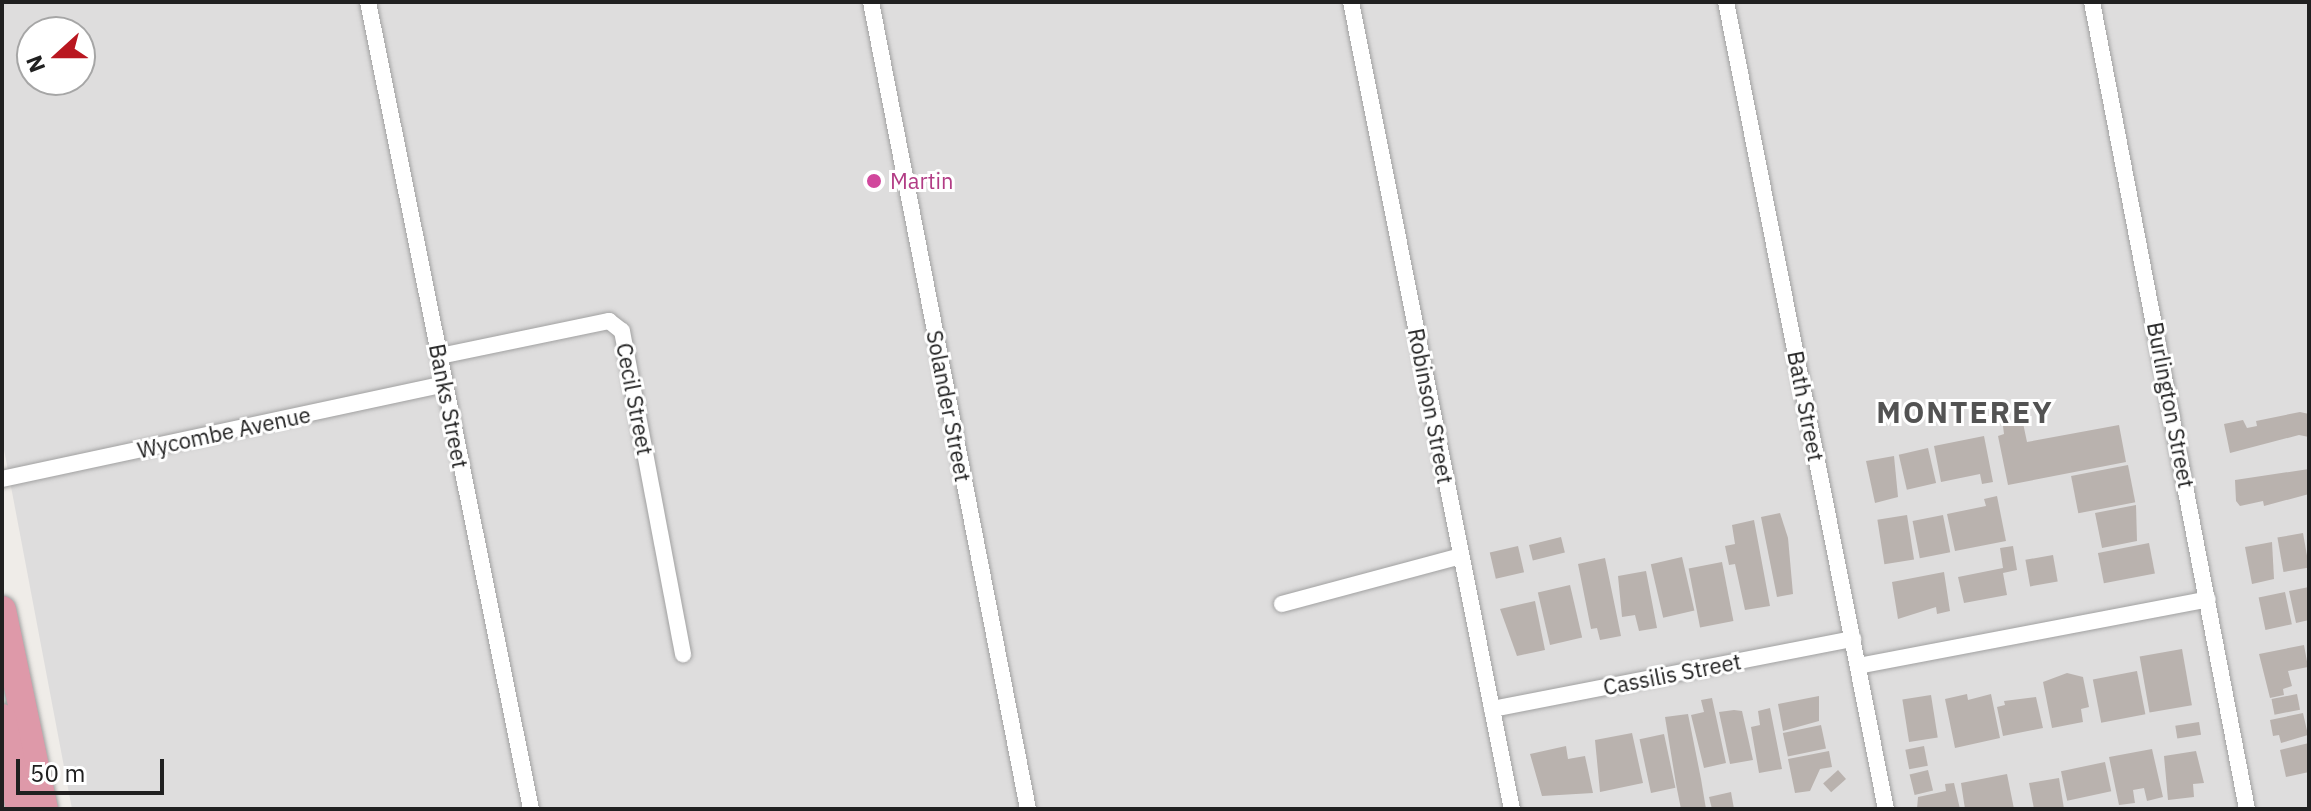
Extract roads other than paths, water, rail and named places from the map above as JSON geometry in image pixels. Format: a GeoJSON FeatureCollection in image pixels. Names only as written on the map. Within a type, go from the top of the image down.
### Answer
{"type":"FeatureCollection","features":[{"type":"Feature","properties":{"kind":"highway"},"geometry":{"type":"LineString","coordinates":[[2,610],[44,809]]}},
{"type":"Feature","properties":{"kind":"highway"},"geometry":{"type":"LineString","coordinates":[[2,718],[20,809]]}},
{"type":"Feature","properties":{"kind":"street","name":"Banks Street"},"geometry":{"type":"LineString","coordinates":[[368,2],[531,809]]}},
{"type":"Feature","properties":{"kind":"street","name":"Solander Street"},"geometry":{"type":"LineString","coordinates":[[871,2],[1028,809]]}},
{"type":"Feature","properties":{"kind":"street","name":"Robinson Street"},"geometry":{"type":"LineString","coordinates":[[1351,2],[1512,809]]}},
{"type":"Feature","properties":{"kind":"street","name":"Bath Street"},"geometry":{"type":"LineString","coordinates":[[1726,2],[1886,809]]}},
{"type":"Feature","properties":{"kind":"street","name":"Burlington Street"},"geometry":{"type":"LineString","coordinates":[[2092,2],[2247,809]]}},
{"type":"Feature","properties":{"kind":"street","name":"Cecil Street"},"geometry":{"type":"LineString","coordinates":[[440,356],[609,321],[622,331],[683,654]]}},
{"type":"Feature","properties":{"kind":"street","name":"Wycombe Avenue"},"geometry":{"type":"LineString","coordinates":[[2,479],[445,384]]}},
{"type":"Feature","properties":{"kind":"street"},"geometry":{"type":"LineString","coordinates":[[1282,604],[1461,556]]}},
{"type":"Feature","properties":{"kind":"street"},"geometry":{"type":"LineString","coordinates":[[1858,666],[2208,599]]}},
{"type":"Feature","properties":{"kind":"street","name":"Cassilis Street"},"geometry":{"type":"LineString","coordinates":[[1492,709],[1853,639]]}},
{"type":"Feature","properties":{"kind":"place","name":"Martin"},"geometry":{"type":"Point","coordinates":[874,181]}},
{"type":"Feature","properties":{"kind":"district","name":"MONTEREY"},"geometry":{"type":"Point","coordinates":[1965,412]}}]}
